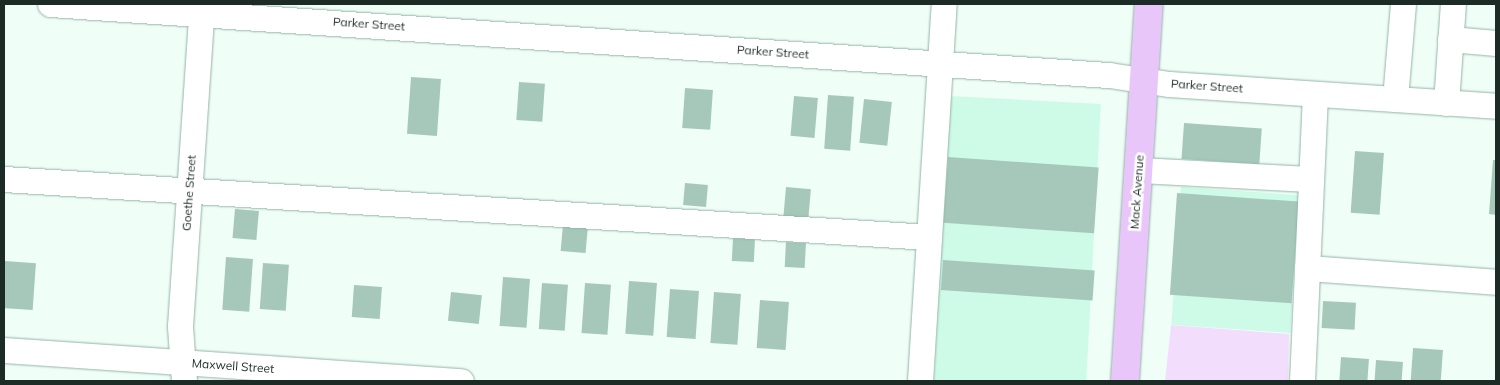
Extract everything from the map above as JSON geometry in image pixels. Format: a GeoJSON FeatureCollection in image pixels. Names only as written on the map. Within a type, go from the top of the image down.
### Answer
{"type":"FeatureCollection","features":[{"type":"Feature","properties":{"kind":"main road","name":"Mack Avenue"},"geometry":{"type":"LineString","coordinates":[[1125,381],[1149,4]]}},
{"type":"Feature","properties":{"kind":"street","name":"Parker Street"},"geometry":{"type":"LineString","coordinates":[[50,4],[202,8],[939,64],[1144,77],[1169,84],[1496,106]]}},
{"type":"Feature","properties":{"kind":"street"},"geometry":{"type":"LineString","coordinates":[[920,381],[944,4]]}},
{"type":"Feature","properties":{"kind":"street"},"geometry":{"type":"LineString","coordinates":[[1395,99],[1403,4]]}},
{"type":"Feature","properties":{"kind":"street"},"geometry":{"type":"LineString","coordinates":[[1446,103],[1453,4]]}},
{"type":"Feature","properties":{"kind":"street","name":"Goethe Street"},"geometry":{"type":"LineString","coordinates":[[183,372],[180,326],[202,8]]}},
{"type":"Feature","properties":{"kind":"street"},"geometry":{"type":"LineString","coordinates":[[1450,39],[1496,43]]}},
{"type":"Feature","properties":{"kind":"street"},"geometry":{"type":"LineString","coordinates":[[1302,381],[1316,94]]}},
{"type":"Feature","properties":{"kind":"street"},"geometry":{"type":"LineString","coordinates":[[1138,170],[1311,179]]}},
{"type":"Feature","properties":{"kind":"street"},"geometry":{"type":"LineString","coordinates":[[4,179],[929,237]]}},
{"type":"Feature","properties":{"kind":"street"},"geometry":{"type":"LineString","coordinates":[[1307,268],[1496,282]]}},
{"type":"Feature","properties":{"kind":"street","name":"Maxwell Street"},"geometry":{"type":"LineString","coordinates":[[4,350],[183,372],[461,381]]}},
{"type":"Feature","properties":{"kind":"shaded area"},"geometry":{"type":"Polygon","coordinates":[[[949,96],[1101,104],[1086,381],[934,381],[949,96]]]}},
{"type":"Feature","properties":{"kind":"shaded area"},"geometry":{"type":"Polygon","coordinates":[[[1181,187],[1300,195],[1290,333],[1171,325],[1181,187]]]}},
{"type":"Feature","properties":{"kind":"shaded area"},"geometry":{"type":"Polygon","coordinates":[[[1171,325],[1289,334],[1288,381],[1165,381],[1171,325]]]}},
{"type":"Feature","properties":{"kind":"building"},"geometry":{"type":"Polygon","coordinates":[[[411,77],[441,79],[437,136],[407,134],[411,77]]]}},
{"type":"Feature","properties":{"kind":"building"},"geometry":{"type":"Polygon","coordinates":[[[519,82],[545,84],[542,122],[516,120],[519,82]]]}},
{"type":"Feature","properties":{"kind":"building"},"geometry":{"type":"Polygon","coordinates":[[[685,88],[713,90],[710,130],[682,128],[685,88]]]}},
{"type":"Feature","properties":{"kind":"building"},"geometry":{"type":"Polygon","coordinates":[[[828,95],[854,97],[850,151],[824,149],[828,95]]]}},
{"type":"Feature","properties":{"kind":"building"},"geometry":{"type":"Polygon","coordinates":[[[794,96],[818,98],[814,138],[791,136],[794,96]]]}},
{"type":"Feature","properties":{"kind":"building"},"geometry":{"type":"Polygon","coordinates":[[[864,99],[892,102],[887,146],[859,143],[864,99]]]}},
{"type":"Feature","properties":{"kind":"building"},"geometry":{"type":"Polygon","coordinates":[[[1184,123],[1262,128],[1259,164],[1181,159],[1184,123]]]}},
{"type":"Feature","properties":{"kind":"building"},"geometry":{"type":"Polygon","coordinates":[[[1355,151],[1384,153],[1380,215],[1351,213],[1355,151]]]}},
{"type":"Feature","properties":{"kind":"building"},"geometry":{"type":"Polygon","coordinates":[[[948,157],[1099,168],[1094,233],[943,223],[948,157]]]}},
{"type":"Feature","properties":{"kind":"building"},"geometry":{"type":"Polygon","coordinates":[[[1493,160],[1496,160],[1496,215],[1489,214],[1493,160]]]}},
{"type":"Feature","properties":{"kind":"building"},"geometry":{"type":"Polygon","coordinates":[[[685,183],[708,185],[706,207],[683,205],[685,183]]]}},
{"type":"Feature","properties":{"kind":"building"},"geometry":{"type":"Polygon","coordinates":[[[786,187],[811,189],[808,218],[783,216],[786,187]]]}},
{"type":"Feature","properties":{"kind":"building"},"geometry":{"type":"Polygon","coordinates":[[[1177,193],[1299,202],[1292,303],[1170,295],[1177,193]]]}},
{"type":"Feature","properties":{"kind":"building"},"geometry":{"type":"Polygon","coordinates":[[[235,209],[259,211],[256,240],[232,238],[235,209]]]}},
{"type":"Feature","properties":{"kind":"building"},"geometry":{"type":"Polygon","coordinates":[[[563,224],[588,226],[586,253],[561,251],[563,224]]]}},
{"type":"Feature","properties":{"kind":"building"},"geometry":{"type":"Polygon","coordinates":[[[733,238],[755,239],[754,262],[732,261],[733,238]]]}},
{"type":"Feature","properties":{"kind":"building"},"geometry":{"type":"Polygon","coordinates":[[[786,242],[806,243],[805,268],[785,267],[786,242]]]}},
{"type":"Feature","properties":{"kind":"building"},"geometry":{"type":"Polygon","coordinates":[[[226,257],[253,259],[249,312],[222,310],[226,257]]]}},
{"type":"Feature","properties":{"kind":"building"},"geometry":{"type":"Polygon","coordinates":[[[943,260],[1095,271],[1093,301],[941,290],[943,260]]]}},
{"type":"Feature","properties":{"kind":"building"},"geometry":{"type":"Polygon","coordinates":[[[5,261],[36,263],[33,310],[4,308],[5,261]]]}},
{"type":"Feature","properties":{"kind":"building"},"geometry":{"type":"Polygon","coordinates":[[[263,263],[289,265],[286,311],[260,309],[263,263]]]}},
{"type":"Feature","properties":{"kind":"building"},"geometry":{"type":"Polygon","coordinates":[[[503,277],[530,279],[527,328],[500,326],[503,277]]]}},
{"type":"Feature","properties":{"kind":"building"},"geometry":{"type":"Polygon","coordinates":[[[629,281],[657,283],[653,336],[625,334],[629,281]]]}},
{"type":"Feature","properties":{"kind":"building"},"geometry":{"type":"Polygon","coordinates":[[[542,283],[568,285],[565,331],[539,329],[542,283]]]}},
{"type":"Feature","properties":{"kind":"building"},"geometry":{"type":"Polygon","coordinates":[[[585,283],[611,285],[607,335],[582,333],[585,283]]]}},
{"type":"Feature","properties":{"kind":"building"},"geometry":{"type":"Polygon","coordinates":[[[354,285],[382,287],[380,319],[352,317],[354,285]]]}},
{"type":"Feature","properties":{"kind":"building"},"geometry":{"type":"Polygon","coordinates":[[[670,289],[699,291],[696,339],[667,337],[670,289]]]}},
{"type":"Feature","properties":{"kind":"building"},"geometry":{"type":"Polygon","coordinates":[[[451,292],[482,295],[479,324],[448,321],[451,292]]]}},
{"type":"Feature","properties":{"kind":"building"},"geometry":{"type":"Polygon","coordinates":[[[714,292],[741,294],[737,345],[710,343],[714,292]]]}},
{"type":"Feature","properties":{"kind":"building"},"geometry":{"type":"Polygon","coordinates":[[[760,300],[789,302],[786,350],[757,348],[760,300]]]}},
{"type":"Feature","properties":{"kind":"building"},"geometry":{"type":"Polygon","coordinates":[[[1323,301],[1356,303],[1355,330],[1322,328],[1323,301]]]}},
{"type":"Feature","properties":{"kind":"building"},"geometry":{"type":"Polygon","coordinates":[[[1413,348],[1443,350],[1441,381],[1411,381],[1413,348]]]}},
{"type":"Feature","properties":{"kind":"building"},"geometry":{"type":"Polygon","coordinates":[[[1341,357],[1369,359],[1367,381],[1339,381],[1341,357]]]}},
{"type":"Feature","properties":{"kind":"building"},"geometry":{"type":"Polygon","coordinates":[[[1376,360],[1403,362],[1402,381],[1375,381],[1376,360]]]}}]}
